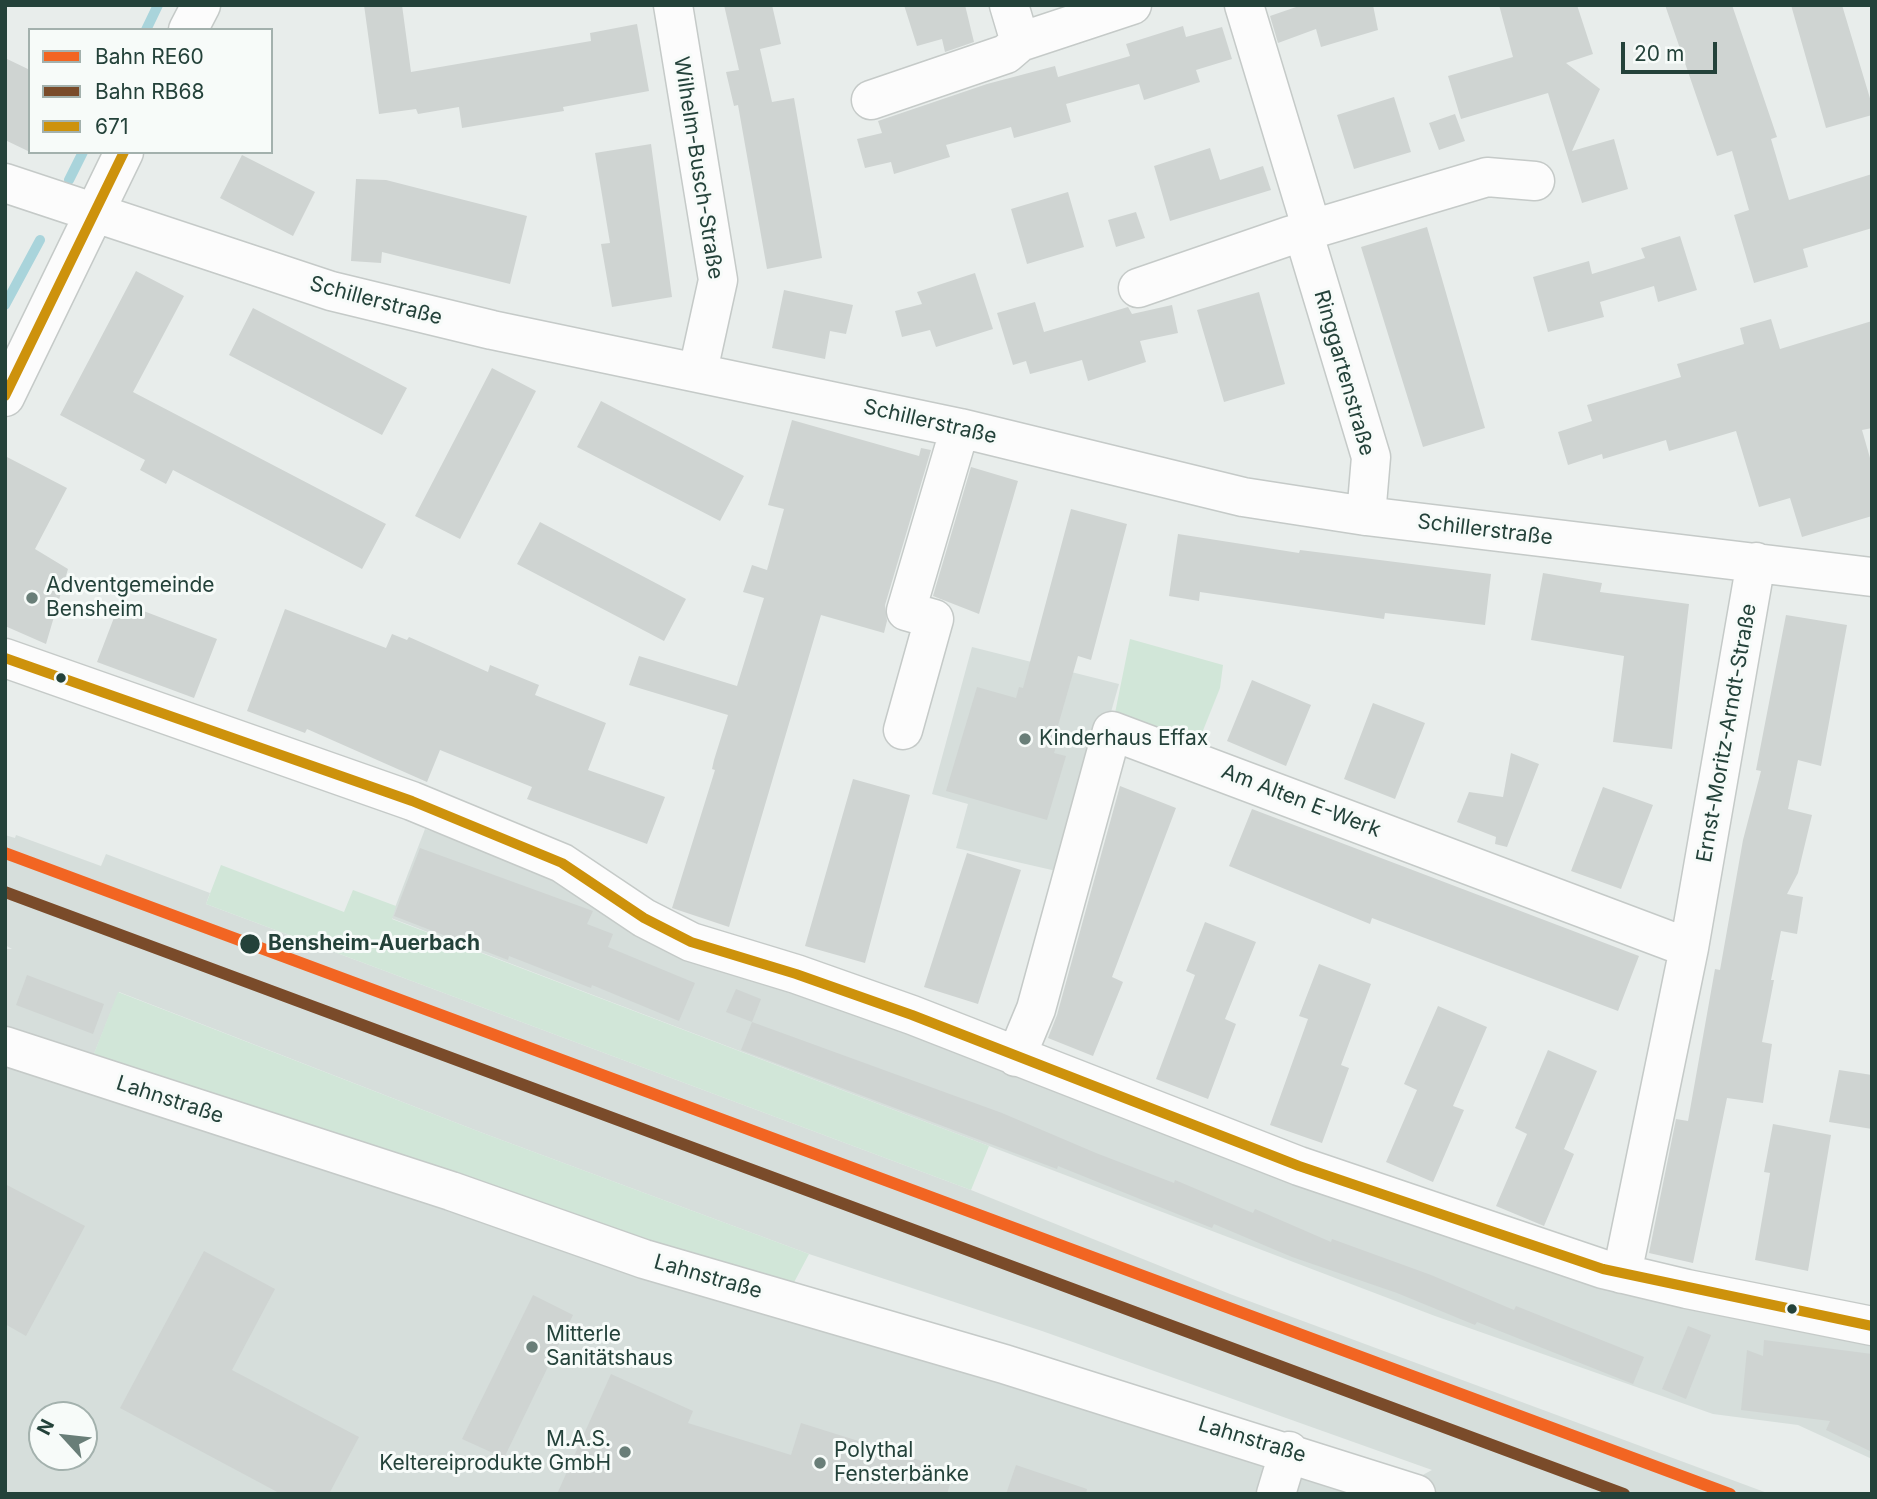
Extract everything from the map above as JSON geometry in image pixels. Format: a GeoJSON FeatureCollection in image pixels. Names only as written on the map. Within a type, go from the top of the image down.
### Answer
{"type":"FeatureCollection","features":[{"type":"Feature","properties":{"kind":"street"},"geometry":{"type":"LineString","coordinates":[[189,28],[201,5]]}},
{"type":"Feature","properties":{"kind":"street","name":"Wilhelm-Busch-Straße"},"geometry":{"type":"LineString","coordinates":[[673,5],[718,280],[698,371]]}},
{"type":"Feature","properties":{"kind":"street"},"geometry":{"type":"LineString","coordinates":[[1009,5],[1020,42]]}},
{"type":"Feature","properties":{"kind":"street"},"geometry":{"type":"LineString","coordinates":[[871,100],[1006,54],[1020,42],[1132,5]]}},
{"type":"Feature","properties":{"kind":"street","name":"Ringgartenstraße"},"geometry":{"type":"LineString","coordinates":[[1244,5],[1307,214],[1308,248],[1371,457],[1366,516]]}},
{"type":"Feature","properties":{"kind":"street"},"geometry":{"type":"LineString","coordinates":[[5,397],[93,210],[123,154]]}},
{"type":"Feature","properties":{"kind":"street"},"geometry":{"type":"LineString","coordinates":[[1138,288],[1307,231],[1487,177],[1535,181]]}},
{"type":"Feature","properties":{"kind":"street","name":"Schillerstraße"},"geometry":{"type":"LineString","coordinates":[[5,183],[331,291],[492,330],[960,428],[1243,497],[1366,516],[1872,577]]}},
{"type":"Feature","properties":{"kind":"street"},"geometry":{"type":"LineString","coordinates":[[903,730],[934,619],[906,611],[960,428]]}},
{"type":"Feature","properties":{"kind":"street","name":"Ernst-Moritz-Arndt-Straße"},"geometry":{"type":"LineString","coordinates":[[1622,1274],[1689,948],[1756,562]]}},
{"type":"Feature","properties":{"kind":"street"},"geometry":{"type":"LineString","coordinates":[[5,658],[411,802],[562,863],[644,918],[691,942],[806,978],[1299,1166],[1622,1274],[1872,1326]]}},
{"type":"Feature","properties":{"kind":"street","name":"Am Alten E-Werk"},"geometry":{"type":"LineString","coordinates":[[1016,1057],[1036,1009],[1112,731],[1689,948]]}},
{"type":"Feature","properties":{"kind":"street","name":"Lahnstraße"},"geometry":{"type":"LineString","coordinates":[[5,1046],[464,1196],[644,1259],[924,1339],[1289,1451],[1416,1494]]}},
{"type":"Feature","properties":{"kind":"street"},"geometry":{"type":"LineString","coordinates":[[1276,1494],[1289,1451]]}},
{"type":"Feature","properties":{"kind":"shaded area","name":"Kinderhaus Effax"},"geometry":{"type":"Polygon","coordinates":[[[972,647],[1119,684],[1065,873],[956,848],[968,804],[932,794],[972,647]]]}},
{"type":"Feature","properties":{"kind":"shaded area"},"geometry":{"type":"Polygon","coordinates":[[[425,829],[567,876],[733,964],[1872,1337],[1872,1459],[1798,1425],[1713,1414],[1435,1316],[391,918],[425,829]]]}},
{"type":"Feature","properties":{"kind":"shaded area"},"geometry":{"type":"Polygon","coordinates":[[[5,835],[15,838],[16,835],[101,866],[106,854],[210,893],[206,904],[971,1190],[1230,1294],[1770,1494],[5,1494],[5,949],[12,949],[5,945],[5,835]],[[119,992],[90,1064],[1415,1479],[1432,1470],[1042,1331],[809,1254],[480,1132],[119,992]]]}},
{"type":"Feature","properties":{"kind":"green space"},"geometry":{"type":"Polygon","coordinates":[[[1130,639],[1223,665],[1220,688],[1196,748],[1114,718],[1130,639]]]}},
{"type":"Feature","properties":{"kind":"green space"},"geometry":{"type":"Polygon","coordinates":[[[221,865],[344,912],[353,890],[396,906],[392,919],[989,1146],[971,1190],[206,904],[221,865]]]}},
{"type":"Feature","properties":{"kind":"green space"},"geometry":{"type":"Polygon","coordinates":[[[118,992],[480,1132],[809,1254],[790,1290],[90,1064],[118,992]]]}},
{"type":"Feature","properties":{"kind":"building"},"geometry":{"type":"Polygon","coordinates":[[[364,5],[402,5],[411,72],[591,41],[590,33],[637,24],[649,91],[563,107],[564,111],[462,128],[459,107],[418,114],[416,109],[379,114],[364,5]]]}},
{"type":"Feature","properties":{"kind":"building"},"geometry":{"type":"Polygon","coordinates":[[[724,5],[772,5],[781,44],[760,49],[772,102],[794,98],[822,258],[767,269],[738,105],[734,106],[726,72],[739,70],[724,5]]]}},
{"type":"Feature","properties":{"kind":"building"},"geometry":{"type":"Polygon","coordinates":[[[904,5],[965,5],[974,42],[945,52],[942,39],[917,46],[904,5]]]}},
{"type":"Feature","properties":{"kind":"building"},"geometry":{"type":"Polygon","coordinates":[[[1302,5],[1373,5],[1378,30],[1321,47],[1316,29],[1278,43],[1270,16],[1302,5]]]}},
{"type":"Feature","properties":{"kind":"building"},"geometry":{"type":"Polygon","coordinates":[[[1499,5],[1577,5],[1593,54],[1566,63],[1600,89],[1572,151],[1614,139],[1628,189],[1582,203],[1548,93],[1461,119],[1448,76],[1513,57],[1499,5]]]}},
{"type":"Feature","properties":{"kind":"building"},"geometry":{"type":"Polygon","coordinates":[[[1665,5],[1732,5],[1777,137],[1771,139],[1789,200],[1872,174],[1872,228],[1803,249],[1808,267],[1754,283],[1734,215],[1749,210],[1732,151],[1717,156],[1665,5]]]}},
{"type":"Feature","properties":{"kind":"building"},"geometry":{"type":"Polygon","coordinates":[[[1791,5],[1842,5],[1872,105],[1872,115],[1826,128],[1791,5]]]}},
{"type":"Feature","properties":{"kind":"building"},"geometry":{"type":"Polygon","coordinates":[[[1183,26],[1186,37],[1222,27],[1232,59],[1196,70],[1200,82],[1144,100],[1139,84],[1066,104],[1071,122],[1014,138],[1011,127],[946,145],[950,157],[894,174],[891,162],[865,168],[857,139],[882,133],[878,121],[987,84],[1055,66],[1058,77],[1130,56],[1126,44],[1183,26]]]}},
{"type":"Feature","properties":{"kind":"building"},"geometry":{"type":"Polygon","coordinates":[[[5,58],[28,69],[28,151],[5,140],[5,58]]]}},
{"type":"Feature","properties":{"kind":"building"},"geometry":{"type":"Polygon","coordinates":[[[1394,97],[1411,152],[1354,169],[1337,115],[1394,97]]]}},
{"type":"Feature","properties":{"kind":"building"},"geometry":{"type":"Polygon","coordinates":[[[1455,114],[1465,141],[1439,150],[1429,123],[1455,114]]]}},
{"type":"Feature","properties":{"kind":"building"},"geometry":{"type":"Polygon","coordinates":[[[651,144],[672,297],[612,307],[601,244],[610,243],[595,153],[651,144]]]}},
{"type":"Feature","properties":{"kind":"building"},"geometry":{"type":"Polygon","coordinates":[[[1210,148],[1220,180],[1263,166],[1271,190],[1170,221],[1154,166],[1210,148]]]}},
{"type":"Feature","properties":{"kind":"building"},"geometry":{"type":"Polygon","coordinates":[[[242,155],[315,192],[293,236],[220,198],[242,155]]]}},
{"type":"Feature","properties":{"kind":"building"},"geometry":{"type":"Polygon","coordinates":[[[356,179],[386,180],[527,216],[510,284],[382,252],[381,263],[351,261],[356,179]]]}},
{"type":"Feature","properties":{"kind":"building"},"geometry":{"type":"Polygon","coordinates":[[[1068,192],[1084,247],[1027,264],[1011,209],[1068,192]]]}},
{"type":"Feature","properties":{"kind":"building"},"geometry":{"type":"Polygon","coordinates":[[[1136,212],[1145,238],[1116,247],[1108,220],[1136,212]]]}},
{"type":"Feature","properties":{"kind":"building"},"geometry":{"type":"Polygon","coordinates":[[[1427,227],[1485,428],[1423,447],[1361,247],[1427,227]]]}},
{"type":"Feature","properties":{"kind":"building"},"geometry":{"type":"Polygon","coordinates":[[[1680,236],[1697,290],[1658,302],[1654,286],[1600,302],[1604,317],[1548,332],[1533,277],[1589,261],[1592,274],[1645,258],[1641,248],[1680,236]]]}},
{"type":"Feature","properties":{"kind":"building"},"geometry":{"type":"Polygon","coordinates":[[[136,271],[184,296],[133,392],[386,524],[362,569],[173,470],[166,484],[140,470],[145,460],[60,415],[136,271]]]}},
{"type":"Feature","properties":{"kind":"building"},"geometry":{"type":"Polygon","coordinates":[[[975,273],[993,329],[936,347],[930,330],[902,337],[895,311],[922,304],[917,292],[975,273]]]}},
{"type":"Feature","properties":{"kind":"building"},"geometry":{"type":"Polygon","coordinates":[[[784,290],[853,305],[846,334],[830,331],[825,359],[772,348],[784,290]]]}},
{"type":"Feature","properties":{"kind":"building"},"geometry":{"type":"Polygon","coordinates":[[[1259,292],[1285,384],[1224,402],[1197,310],[1259,292]]]}},
{"type":"Feature","properties":{"kind":"building"},"geometry":{"type":"Polygon","coordinates":[[[1035,302],[1044,332],[1128,307],[1132,314],[1172,305],[1178,333],[1140,341],[1146,362],[1088,381],[1082,360],[1030,374],[1026,361],[1013,365],[997,313],[1035,302]]]}},
{"type":"Feature","properties":{"kind":"building"},"geometry":{"type":"Polygon","coordinates":[[[253,308],[407,388],[382,435],[229,355],[253,308]]]}},
{"type":"Feature","properties":{"kind":"building"},"geometry":{"type":"Polygon","coordinates":[[[1771,319],[1780,349],[1872,321],[1872,428],[1862,430],[1872,465],[1872,516],[1802,537],[1790,498],[1759,507],[1736,431],[1669,451],[1666,440],[1603,459],[1602,454],[1568,465],[1558,432],[1592,421],[1587,405],[1681,377],[1677,364],[1744,344],[1740,328],[1771,319]]]}},
{"type":"Feature","properties":{"kind":"building"},"geometry":{"type":"Polygon","coordinates":[[[492,368],[536,391],[460,539],[415,516],[492,368]]]}},
{"type":"Feature","properties":{"kind":"building"},"geometry":{"type":"Polygon","coordinates":[[[601,401],[744,476],[720,521],[577,447],[601,401]]]}},
{"type":"Feature","properties":{"kind":"building"},"geometry":{"type":"Polygon","coordinates":[[[792,420],[919,456],[921,448],[931,450],[885,605],[887,621],[884,633],[821,615],[729,927],[672,908],[715,770],[712,769],[714,760],[728,715],[629,685],[639,656],[737,686],[764,598],[743,592],[752,565],[767,570],[784,509],[768,505],[792,420]]]}},
{"type":"Feature","properties":{"kind":"building"},"geometry":{"type":"Polygon","coordinates":[[[5,456],[67,488],[35,549],[68,569],[46,644],[5,626],[5,456]]]}},
{"type":"Feature","properties":{"kind":"building"},"geometry":{"type":"Polygon","coordinates":[[[971,467],[1018,481],[979,614],[933,596],[971,467]]]}},
{"type":"Feature","properties":{"kind":"building"},"geometry":{"type":"Polygon","coordinates":[[[1071,509],[1127,524],[1091,660],[1078,656],[1055,736],[1059,737],[1054,753],[1066,756],[1047,820],[946,791],[977,687],[1016,698],[1019,687],[1023,688],[1071,509]]]}},
{"type":"Feature","properties":{"kind":"building"},"geometry":{"type":"Polygon","coordinates":[[[540,522],[686,599],[664,641],[517,564],[540,522]]]}},
{"type":"Feature","properties":{"kind":"building"},"geometry":{"type":"Polygon","coordinates":[[[1178,534],[1299,553],[1300,550],[1491,574],[1485,625],[1385,613],[1384,619],[1200,592],[1199,601],[1169,596],[1178,534]]]}},
{"type":"Feature","properties":{"kind":"building"},"geometry":{"type":"Polygon","coordinates":[[[1543,573],[1602,583],[1600,592],[1689,604],[1672,749],[1613,742],[1624,656],[1531,640],[1543,573]]]}},
{"type":"Feature","properties":{"kind":"building"},"geometry":{"type":"Polygon","coordinates":[[[120,602],[217,639],[194,698],[97,662],[120,602]]]}},
{"type":"Feature","properties":{"kind":"building"},"geometry":{"type":"Polygon","coordinates":[[[285,609],[386,648],[392,634],[407,640],[409,637],[488,672],[490,665],[539,685],[535,695],[606,723],[588,770],[665,797],[647,844],[527,799],[532,787],[440,750],[427,782],[307,729],[305,733],[247,711],[285,609]]]}},
{"type":"Feature","properties":{"kind":"building"},"geometry":{"type":"Polygon","coordinates":[[[1786,615],[1847,625],[1821,766],[1798,760],[1788,809],[1812,815],[1798,873],[1787,894],[1803,897],[1797,934],[1781,931],[1771,980],[1774,980],[1762,1042],[1772,1044],[1763,1103],[1727,1098],[1693,1263],[1649,1253],[1676,1119],[1688,1121],[1715,969],[1720,970],[1743,840],[1761,771],[1756,770],[1786,615]]]}},
{"type":"Feature","properties":{"kind":"building"},"geometry":{"type":"Polygon","coordinates":[[[1252,680],[1311,705],[1286,766],[1227,741],[1252,680]]]}},
{"type":"Feature","properties":{"kind":"building"},"geometry":{"type":"Polygon","coordinates":[[[1373,703],[1425,723],[1395,799],[1344,779],[1373,703]]]}},
{"type":"Feature","properties":{"kind":"building"},"geometry":{"type":"Polygon","coordinates":[[[1511,753],[1539,764],[1507,847],[1495,844],[1496,837],[1457,822],[1469,792],[1503,797],[1511,753]]]}},
{"type":"Feature","properties":{"kind":"building"},"geometry":{"type":"Polygon","coordinates":[[[853,779],[910,795],[865,963],[805,946],[853,779]]]}},
{"type":"Feature","properties":{"kind":"building"},"geometry":{"type":"Polygon","coordinates":[[[1120,786],[1176,808],[1112,977],[1123,982],[1093,1056],[1048,1038],[1057,1015],[1120,786]]]}},
{"type":"Feature","properties":{"kind":"building"},"geometry":{"type":"Polygon","coordinates":[[[1603,787],[1653,805],[1621,889],[1571,871],[1603,787]]]}},
{"type":"Feature","properties":{"kind":"building"},"geometry":{"type":"Polygon","coordinates":[[[1252,809],[1639,956],[1618,1011],[1372,918],[1370,924],[1229,866],[1252,809]]]}},
{"type":"Feature","properties":{"kind":"building"},"geometry":{"type":"Polygon","coordinates":[[[420,848],[593,911],[587,924],[613,934],[608,947],[695,983],[679,1021],[592,985],[591,988],[509,956],[508,960],[394,916],[420,848]]]}},
{"type":"Feature","properties":{"kind":"building"},"geometry":{"type":"Polygon","coordinates":[[[967,853],[1021,870],[978,1004],[924,987],[967,853]]]}},
{"type":"Feature","properties":{"kind":"building"},"geometry":{"type":"Polygon","coordinates":[[[1205,922],[1256,942],[1225,1019],[1236,1024],[1208,1099],[1156,1079],[1195,975],[1186,971],[1205,922]]]}},
{"type":"Feature","properties":{"kind":"building"},"geometry":{"type":"Polygon","coordinates":[[[1319,964],[1371,984],[1341,1065],[1349,1068],[1322,1143],[1270,1125],[1308,1019],[1299,1016],[1319,964]]]}},
{"type":"Feature","properties":{"kind":"building"},"geometry":{"type":"Polygon","coordinates":[[[27,975],[104,1004],[93,1034],[16,1005],[27,975]]]}},
{"type":"Feature","properties":{"kind":"building"},"geometry":{"type":"Polygon","coordinates":[[[736,989],[761,999],[752,1022],[726,1012],[736,989]]]}},
{"type":"Feature","properties":{"kind":"building"},"geometry":{"type":"Polygon","coordinates":[[[1438,1006],[1487,1027],[1453,1106],[1464,1110],[1433,1182],[1386,1162],[1417,1090],[1404,1084],[1438,1006]]]}},
{"type":"Feature","properties":{"kind":"building"},"geometry":{"type":"Polygon","coordinates":[[[752,1022],[1002,1113],[1096,1153],[1174,1183],[1175,1180],[1253,1213],[1255,1209],[1331,1242],[1332,1239],[1431,1275],[1514,1310],[1516,1306],[1644,1357],[1633,1384],[1477,1322],[1475,1325],[1397,1293],[1292,1257],[1214,1224],[1212,1228],[1058,1166],[1057,1169],[741,1050],[752,1022]]]}},
{"type":"Feature","properties":{"kind":"building"},"geometry":{"type":"Polygon","coordinates":[[[1548,1050],[1597,1071],[1564,1149],[1574,1154],[1544,1226],[1496,1206],[1527,1134],[1515,1128],[1548,1050]]]}},
{"type":"Feature","properties":{"kind":"building"},"geometry":{"type":"Polygon","coordinates":[[[1839,1070],[1872,1075],[1872,1129],[1829,1122],[1839,1070]]]}},
{"type":"Feature","properties":{"kind":"building"},"geometry":{"type":"Polygon","coordinates":[[[1773,1124],[1831,1135],[1808,1271],[1755,1260],[1770,1173],[1764,1172],[1773,1124]]]}},
{"type":"Feature","properties":{"kind":"building"},"geometry":{"type":"Polygon","coordinates":[[[5,1184],[85,1226],[26,1336],[5,1324],[5,1184]]]}},
{"type":"Feature","properties":{"kind":"building"},"geometry":{"type":"Polygon","coordinates":[[[204,1251],[275,1289],[232,1370],[359,1437],[329,1494],[281,1494],[120,1408],[204,1251]]]}},
{"type":"Feature","properties":{"kind":"building","name":"Mitterle Sanitätshaus"},"geometry":{"type":"Polygon","coordinates":[[[533,1295],[573,1315],[504,1458],[462,1439],[533,1295]]]}},
{"type":"Feature","properties":{"kind":"building"},"geometry":{"type":"Polygon","coordinates":[[[1688,1326],[1711,1335],[1686,1399],[1662,1389],[1688,1326]]]}},
{"type":"Feature","properties":{"kind":"building"},"geometry":{"type":"Polygon","coordinates":[[[1764,1340],[1872,1354],[1872,1452],[1826,1430],[1830,1421],[1741,1410],[1747,1350],[1763,1356],[1764,1340]]]}},
{"type":"Feature","properties":{"kind":"building"},"geometry":{"type":"Polygon","coordinates":[[[611,1374],[693,1411],[688,1423],[791,1455],[801,1423],[954,1471],[947,1494],[557,1494],[611,1374]]]}},
{"type":"Feature","properties":{"kind":"building"},"geometry":{"type":"Polygon","coordinates":[[[1016,1465],[1087,1489],[1086,1494],[1006,1494],[1016,1465]]]}},
{"type":"Feature","properties":{"kind":"waterway"},"geometry":{"type":"LineString","coordinates":[[147,28],[158,5]]}},
{"type":"Feature","properties":{"kind":"waterway"},"geometry":{"type":"LineString","coordinates":[[69,180],[82,154]]}},
{"type":"Feature","properties":{"kind":"waterway"},"geometry":{"type":"LineString","coordinates":[[5,305],[40,240]]}},
{"type":"Feature","properties":{"kind":"rail line","name":"RE60"},"geometry":{"type":"LineString","coordinates":[[5,853],[1730,1494]]}},
{"type":"Feature","properties":{"kind":"rail line","name":"RB68"},"geometry":{"type":"LineString","coordinates":[[5,892],[1624,1494]]}},
{"type":"Feature","properties":{"kind":"transit line","name":"671"},"geometry":{"type":"LineString","coordinates":[[5,396],[123,154]]}},
{"type":"Feature","properties":{"kind":"transit line","name":"671"},"geometry":{"type":"LineString","coordinates":[[5,658],[412,801],[562,863],[644,918],[691,942],[796,974],[912,1015],[1299,1166],[1603,1269],[1872,1326]]}},
{"type":"Feature","properties":{"kind":"place","name":"Adventgemeinde Bensheim"},"geometry":{"type":"Point","coordinates":[32,598]}},
{"type":"Feature","properties":{"kind":"place","name":"Kinderhaus Effax"},"geometry":{"type":"Point","coordinates":[1025,739]}},
{"type":"Feature","properties":{"kind":"place","name":"Bensheim-Auerbach"},"geometry":{"type":"Point","coordinates":[250,944]}},
{"type":"Feature","properties":{"kind":"place","name":"Mitterle Sanitätshaus"},"geometry":{"type":"Point","coordinates":[532,1347]}},
{"type":"Feature","properties":{"kind":"place","name":"M.A.S. Keltereiprodukte GmbH"},"geometry":{"type":"Point","coordinates":[625,1452]}},
{"type":"Feature","properties":{"kind":"place","name":"Polythal Fensterbänke"},"geometry":{"type":"Point","coordinates":[820,1463]}}]}
